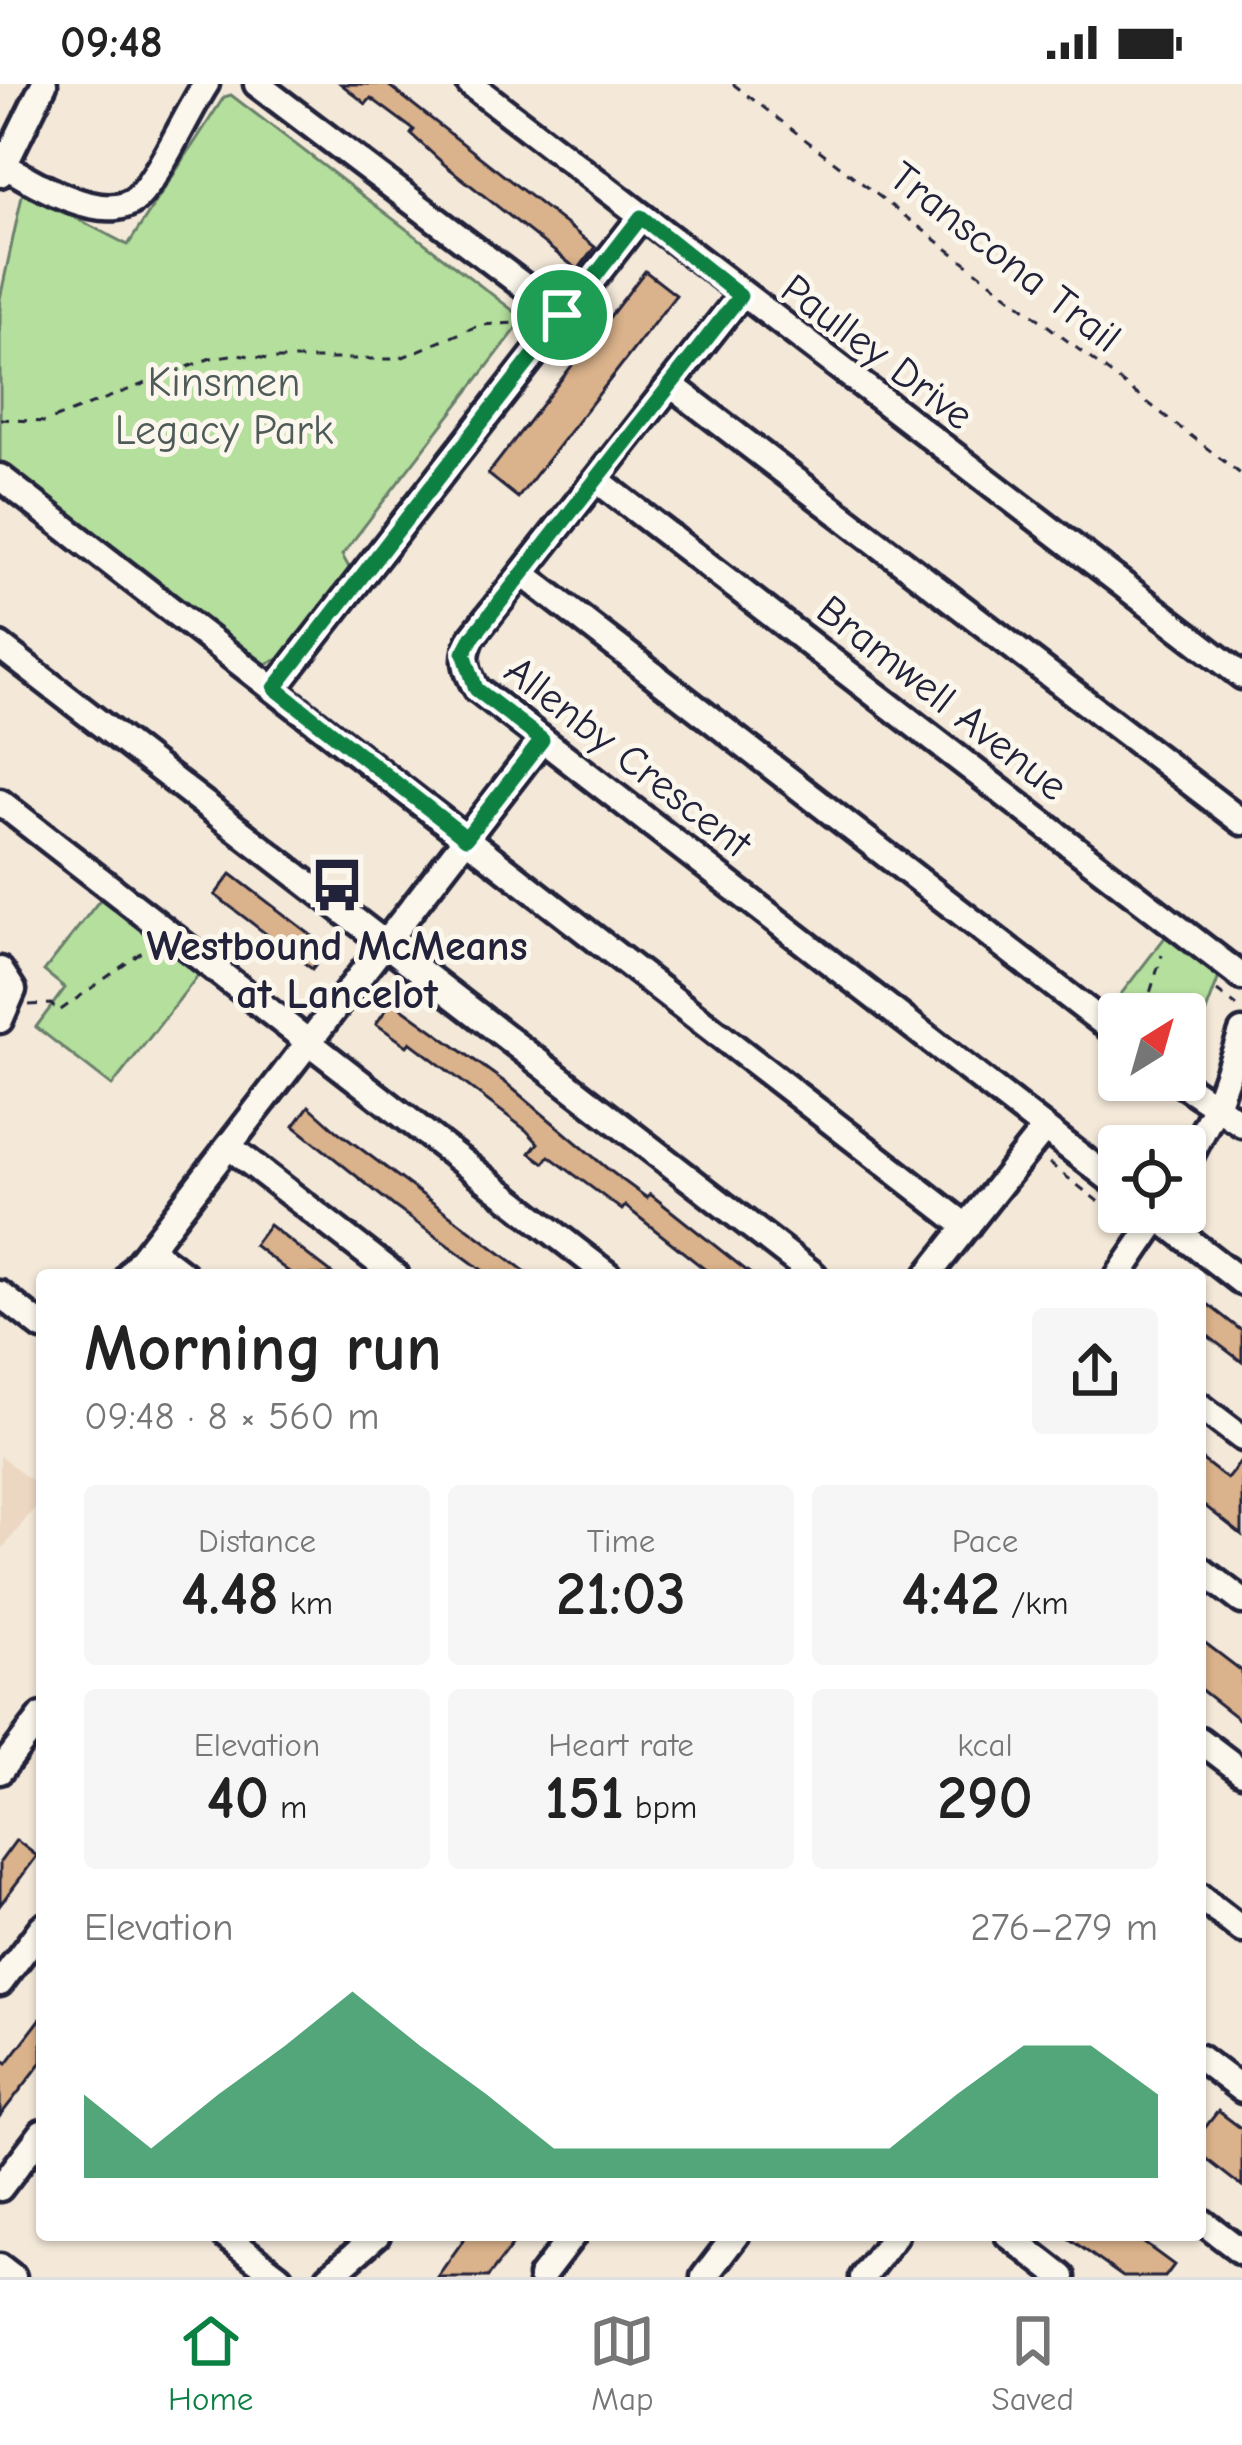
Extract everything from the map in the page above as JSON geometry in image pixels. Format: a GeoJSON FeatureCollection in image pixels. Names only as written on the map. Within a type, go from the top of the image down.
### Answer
{"type":"FeatureCollection","features":[{"type":"Feature","properties":{"kind":"street"},"geometry":{"type":"LineString","coordinates":[[44,84],[1,167],[91,205],[116,209],[137,197],[206,84]]}},
{"type":"Feature","properties":{"kind":"street"},"geometry":{"type":"LineString","coordinates":[[257,84],[560,318]]}},
{"type":"Feature","properties":{"kind":"street","name":"Paulley Drive"},"geometry":{"type":"LineString","coordinates":[[470,84],[740,296],[1242,676]]}},
{"type":"Feature","properties":{"kind":"street"},"geometry":{"type":"LineString","coordinates":[[275,688],[641,217]]}},
{"type":"Feature","properties":{"kind":"street","name":"Allenby Crescent"},"geometry":{"type":"LineString","coordinates":[[740,296],[472,638],[464,653],[466,672],[476,689],[1037,1138],[1098,1174]]}},
{"type":"Feature","properties":{"kind":"street"},"geometry":{"type":"LineString","coordinates":[[670,385],[1242,823]]}},
{"type":"Feature","properties":{"kind":"street"},"geometry":{"type":"LineString","coordinates":[[0,477],[967,1227]]}},
{"type":"Feature","properties":{"kind":"street","name":"Bramwell Avenue"},"geometry":{"type":"LineString","coordinates":[[597,480],[1242,976]]}},
{"type":"Feature","properties":{"kind":"street"},"geometry":{"type":"LineString","coordinates":[[523,574],[1098,1019]]}},
{"type":"Feature","properties":{"kind":"street"},"geometry":{"type":"LineString","coordinates":[[0,646],[806,1269]]}},
{"type":"Feature","properties":{"kind":"street"},"geometry":{"type":"LineString","coordinates":[[134,1269],[542,740]]}},
{"type":"Feature","properties":{"kind":"street"},"geometry":{"type":"LineString","coordinates":[[0,802],[600,1269]]}},
{"type":"Feature","properties":{"kind":"street"},"geometry":{"type":"LineString","coordinates":[[0,970],[13,990],[5,1013]]}},
{"type":"Feature","properties":{"kind":"street"},"geometry":{"type":"LineString","coordinates":[[1206,1125],[1216,1106],[1239,1019]]}},
{"type":"Feature","properties":{"kind":"street"},"geometry":{"type":"LineString","coordinates":[[1206,1099],[1242,1124]]}},
{"type":"Feature","properties":{"kind":"street"},"geometry":{"type":"LineString","coordinates":[[933,1269],[1037,1138]]}},
{"type":"Feature","properties":{"kind":"street"},"geometry":{"type":"LineString","coordinates":[[231,1148],[387,1269]]}},
{"type":"Feature","properties":{"kind":"street"},"geometry":{"type":"LineString","coordinates":[[1123,1269],[1146,1233]]}},
{"type":"Feature","properties":{"kind":"street"},"geometry":{"type":"LineString","coordinates":[[1172,1233],[1242,1282]]}},
{"type":"Feature","properties":{"kind":"street"},"geometry":{"type":"LineString","coordinates":[[150,1249],[176,1269]]}},
{"type":"Feature","properties":{"kind":"street"},"geometry":{"type":"LineString","coordinates":[[0,1294],[36,1322]]}},
{"type":"Feature","properties":{"kind":"street"},"geometry":{"type":"LineString","coordinates":[[1206,1411],[1242,1438]]}},
{"type":"Feature","properties":{"kind":"street"},"geometry":{"type":"LineString","coordinates":[[1206,1574],[1242,1601]]}},
{"type":"Feature","properties":{"kind":"street"},"geometry":{"type":"LineString","coordinates":[[0,1771],[36,1724]]}},
{"type":"Feature","properties":{"kind":"street"},"geometry":{"type":"LineString","coordinates":[[1206,1745],[1242,1772]]}},
{"type":"Feature","properties":{"kind":"street"},"geometry":{"type":"LineString","coordinates":[[1206,1902],[1242,1930]]}},
{"type":"Feature","properties":{"kind":"street"},"geometry":{"type":"LineString","coordinates":[[0,1983],[36,1935]]}},
{"type":"Feature","properties":{"kind":"street"},"geometry":{"type":"LineString","coordinates":[[1206,2063],[1242,2090]]}},
{"type":"Feature","properties":{"kind":"street"},"geometry":{"type":"LineString","coordinates":[[0,2188],[36,2141]]}},
{"type":"Feature","properties":{"kind":"street"},"geometry":{"type":"LineString","coordinates":[[1206,2225],[1242,2252]]}},
{"type":"Feature","properties":{"kind":"street"},"geometry":{"type":"LineString","coordinates":[[232,2241],[279,2277]]}},
{"type":"Feature","properties":{"kind":"street"},"geometry":{"type":"LineString","coordinates":[[329,2277],[370,2241]]}},
{"type":"Feature","properties":{"kind":"street"},"geometry":{"type":"LineString","coordinates":[[541,2277],[568,2241]]}},
{"type":"Feature","properties":{"kind":"street"},"geometry":{"type":"LineString","coordinates":[[704,2277],[731,2241]]}},
{"type":"Feature","properties":{"kind":"street"},"geometry":{"type":"LineString","coordinates":[[863,2277],[890,2241]]}},
{"type":"Feature","properties":{"kind":"street"},"geometry":{"type":"LineString","coordinates":[[1016,2241],[1062,2277]]}},
{"type":"Feature","properties":{"kind":"street"},"geometry":{"type":"LineString","coordinates":[[0,2266],[13,2277]]}},
{"type":"Feature","properties":{"kind":"path","name":"Transcona Trail"},"geometry":{"type":"LineString","coordinates":[[733,84],[1242,475]]}},
{"type":"Feature","properties":{"kind":"path"},"geometry":{"type":"LineString","coordinates":[[0,419],[45,422],[211,358],[238,354],[398,359],[479,325],[560,318]]}},
{"type":"Feature","properties":{"kind":"path"},"geometry":{"type":"LineString","coordinates":[[5,1013],[51,1004],[58,1012],[156,941],[152,938],[161,927]]}},
{"type":"Feature","properties":{"kind":"path"},"geometry":{"type":"LineString","coordinates":[[1150,993],[1162,955]]}},
{"type":"Feature","properties":{"kind":"path"},"geometry":{"type":"LineString","coordinates":[[1217,991],[1239,1019]]}},
{"type":"Feature","properties":{"kind":"path"},"geometry":{"type":"LineString","coordinates":[[1037,1138],[1098,1181]]}},
{"type":"Feature","properties":{"kind":"shaded area"},"geometry":{"type":"Polygon","coordinates":[[[0,1456],[36,1484],[36,1507],[0,1552],[0,1456]]]}},
{"type":"Feature","properties":{"kind":"green space","name":"Kinsmen Legacy Park"},"geometry":{"type":"Polygon","coordinates":[[[231,95],[524,319],[342,555],[350,569],[280,659],[262,665],[0,467],[0,299],[23,191],[128,245],[224,97],[231,95]]]}},
{"type":"Feature","properties":{"kind":"green space"},"geometry":{"type":"Polygon","coordinates":[[[102,897],[200,973],[112,1086],[36,1027],[65,988],[44,971],[102,897]]]}},
{"type":"Feature","properties":{"kind":"green space"},"geometry":{"type":"Polygon","coordinates":[[[1166,936],[1219,977],[1206,1012],[1206,993],[1122,993],[1166,936]]]}},
{"type":"Feature","properties":{"kind":"building"},"geometry":{"type":"Polygon","coordinates":[[[341,84],[387,84],[595,247],[578,270],[445,165],[411,134],[414,130],[371,98],[366,104],[341,84]]]}},
{"type":"Feature","properties":{"kind":"building"},"geometry":{"type":"Polygon","coordinates":[[[645,271],[676,295],[518,498],[488,474],[645,271]]]}},
{"type":"Feature","properties":{"kind":"building"},"geometry":{"type":"Polygon","coordinates":[[[231,874],[328,948],[312,969],[215,895],[231,874]]]}},
{"type":"Feature","properties":{"kind":"building"},"geometry":{"type":"Polygon","coordinates":[[[392,1001],[506,1083],[609,1170],[647,1198],[650,1194],[744,1269],[704,1269],[625,1206],[622,1210],[549,1156],[544,1163],[530,1153],[538,1143],[526,1130],[410,1042],[407,1046],[376,1024],[392,1001]]]}},
{"type":"Feature","properties":{"kind":"building"},"geometry":{"type":"Polygon","coordinates":[[[309,1106],[522,1269],[481,1269],[294,1126],[309,1106]]]}},
{"type":"Feature","properties":{"kind":"building"},"geometry":{"type":"Polygon","coordinates":[[[269,1225],[326,1269],[285,1269],[254,1245],[269,1225]]]}},
{"type":"Feature","properties":{"kind":"building"},"geometry":{"type":"Polygon","coordinates":[[[1206,1303],[1242,1331],[1242,1362],[1206,1335],[1206,1303]]]}},
{"type":"Feature","properties":{"kind":"building"},"geometry":{"type":"Polygon","coordinates":[[[1242,1460],[1242,1535],[1206,1507],[1206,1463],[1227,1479],[1242,1460]]]}},
{"type":"Feature","properties":{"kind":"building"},"geometry":{"type":"Polygon","coordinates":[[[1206,1644],[1242,1671],[1242,1722],[1206,1694],[1206,1644]]]}},
{"type":"Feature","properties":{"kind":"building"},"geometry":{"type":"Polygon","coordinates":[[[16,1840],[36,1855],[0,1905],[0,1862],[16,1840]]]}},
{"type":"Feature","properties":{"kind":"building"},"geometry":{"type":"Polygon","coordinates":[[[36,2025],[36,2070],[0,2116],[0,2058],[7,2063],[36,2025]]]}},
{"type":"Feature","properties":{"kind":"building"},"geometry":{"type":"Polygon","coordinates":[[[1218,2111],[1242,2129],[1242,2187],[1206,2159],[1206,2126],[1218,2111]]]}},
{"type":"Feature","properties":{"kind":"building"},"geometry":{"type":"Polygon","coordinates":[[[463,2241],[515,2241],[488,2277],[437,2277],[463,2241]]]}},
{"type":"Feature","properties":{"kind":"building"},"geometry":{"type":"Polygon","coordinates":[[[1072,2241],[1141,2241],[1174,2265],[1165,2277],[1123,2277],[1072,2241]]]}},
{"type":"Feature","properties":{"kind":"place","name":"Westbound McMeans at Lancelot"},"geometry":{"type":"Point","coordinates":[337,885]}},
{"type":"Feature","properties":{"kind":"route"},"geometry":{"type":"LineString","coordinates":[[641,217],[740,296],[464,653],[466,672],[476,689],[542,740],[466,838],[275,688],[562,315],[641,217]]}}]}
